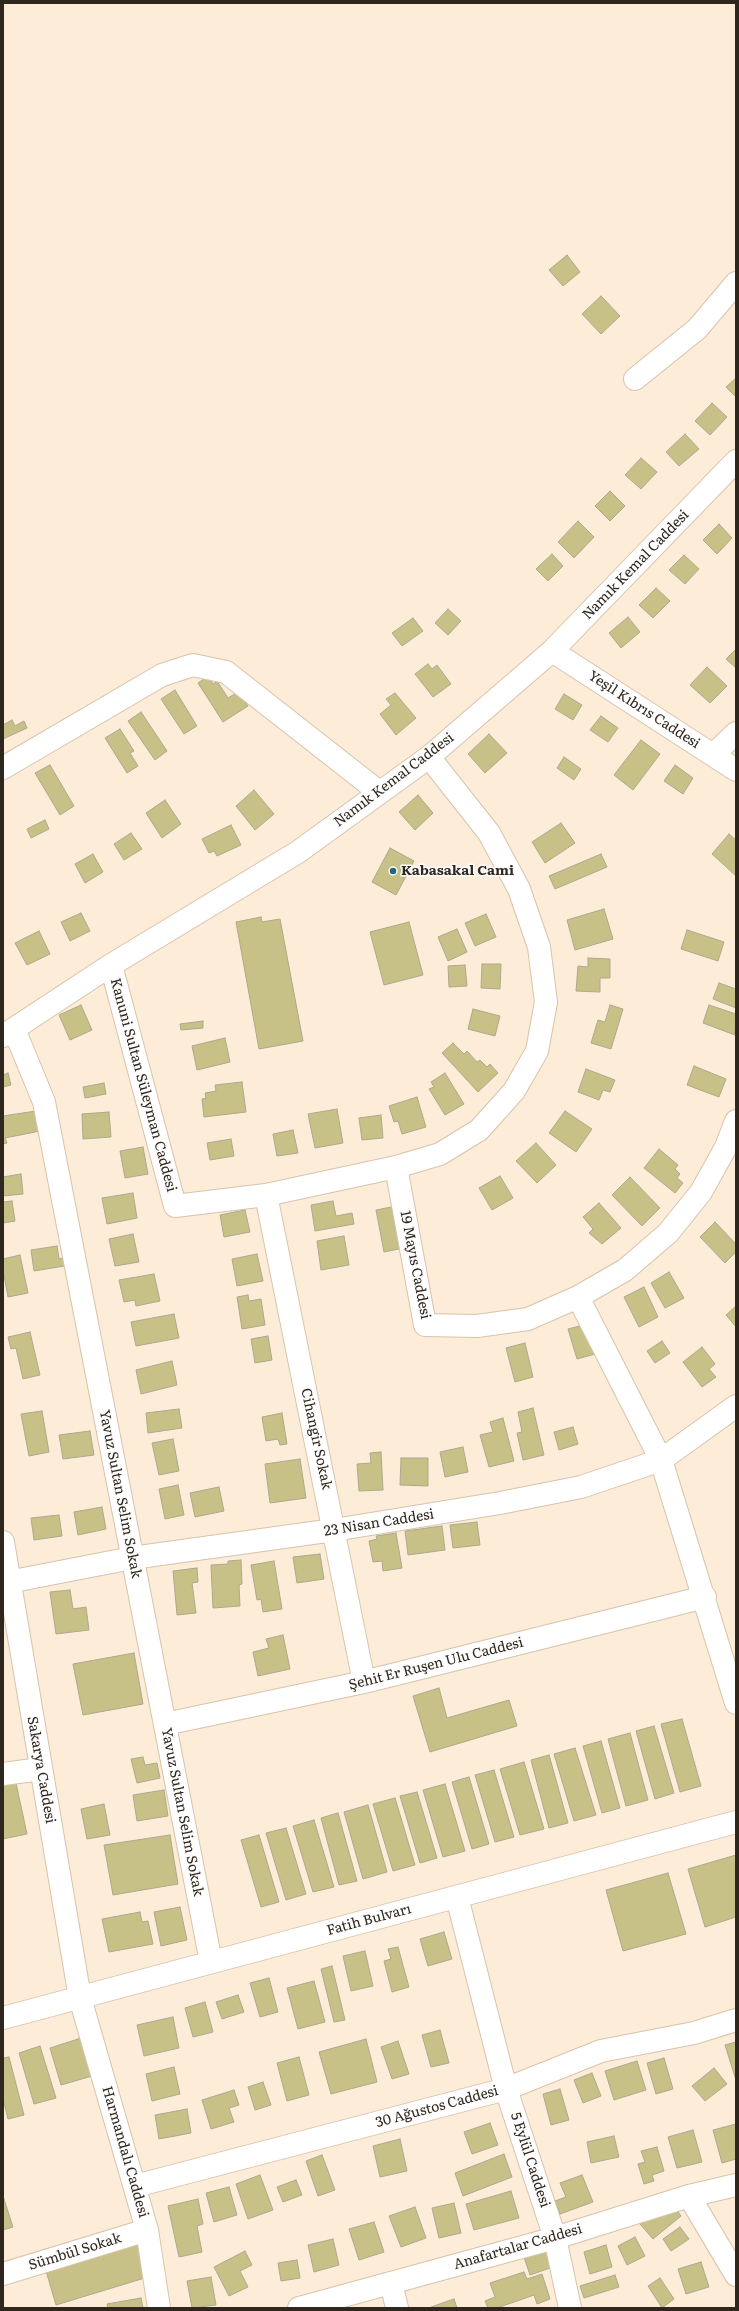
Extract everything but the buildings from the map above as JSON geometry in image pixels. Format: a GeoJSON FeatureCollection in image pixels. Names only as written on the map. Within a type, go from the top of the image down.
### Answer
{"type":"FeatureCollection","features":[{"type":"Feature","properties":{"kind":"street"},"geometry":{"type":"LineString","coordinates":[[635,379],[697,329],[736,283]]}},
{"type":"Feature","properties":{"kind":"street","name":"Namık Kemal Caddesi"},"geometry":{"type":"LineString","coordinates":[[8,1033],[111,965],[298,852],[429,756],[552,651],[736,461]]}},
{"type":"Feature","properties":{"kind":"street","name":"Yeşil Kıbrıs Caddesi"},"geometry":{"type":"LineString","coordinates":[[552,651],[736,770]]}},
{"type":"Feature","properties":{"kind":"street"},"geometry":{"type":"LineString","coordinates":[[3,768],[162,675],[193,665],[226,672],[379,792]]}},
{"type":"Feature","properties":{"kind":"street"},"geometry":{"type":"LineString","coordinates":[[713,754],[736,733]]}},
{"type":"Feature","properties":{"kind":"street","name":"Kanuni Sultan Süleyman Caddesi"},"geometry":{"type":"LineString","coordinates":[[111,965],[175,1206],[266,1195],[396,1167],[440,1154],[479,1130],[514,1092],[537,1051],[546,1002],[539,947],[519,889],[489,834],[429,756]]}},
{"type":"Feature","properties":{"kind":"street","name":"Yavuz Sultan Selim Sokak"},"geometry":{"type":"LineString","coordinates":[[8,1033],[44,1102],[211,1962]]}},
{"type":"Feature","properties":{"kind":"street","name":"19 Mayıs Caddesi"},"geometry":{"type":"LineString","coordinates":[[396,1167],[424,1325],[477,1326],[528,1319],[578,1297],[625,1270],[668,1233],[701,1192],[726,1147],[736,1121]]}},
{"type":"Feature","properties":{"kind":"street","name":"Cihangir Sokak"},"geometry":{"type":"LineString","coordinates":[[266,1195],[364,1682]]}},
{"type":"Feature","properties":{"kind":"street"},"geometry":{"type":"LineString","coordinates":[[578,1297],[661,1460],[705,1597],[736,1703]]}},
{"type":"Feature","properties":{"kind":"street","name":"23 Nisan Caddesi"},"geometry":{"type":"LineString","coordinates":[[6,1583],[132,1558],[334,1530],[500,1503],[581,1486],[661,1460],[736,1406]]}},
{"type":"Feature","properties":{"kind":"street","name":"Sakarya Caddesi"},"geometry":{"type":"LineString","coordinates":[[3,1542],[6,1583],[41,1769],[80,1998]]}},
{"type":"Feature","properties":{"kind":"street","name":"Şehit Er Ruşen Ulu Caddesi"},"geometry":{"type":"LineString","coordinates":[[164,1724],[364,1682],[705,1597]]}},
{"type":"Feature","properties":{"kind":"street"},"geometry":{"type":"LineString","coordinates":[[3,1774],[41,1769]]}},
{"type":"Feature","properties":{"kind":"street","name":"Fatih Bulvarı"},"geometry":{"type":"LineString","coordinates":[[3,2018],[736,1822]]}},
{"type":"Feature","properties":{"kind":"street","name":"5 Eylül Caddesi"},"geometry":{"type":"LineString","coordinates":[[457,1897],[506,2089],[555,2238],[570,2308]]}},
{"type":"Feature","properties":{"kind":"street","name":"Harmandalı Caddesi"},"geometry":{"type":"LineString","coordinates":[[80,1998],[147,2230],[159,2308]]}},
{"type":"Feature","properties":{"kind":"street","name":"30 Ağustos Caddesi"},"geometry":{"type":"LineString","coordinates":[[135,2186],[506,2089],[601,2051],[694,2033],[736,2020]]}},
{"type":"Feature","properties":{"kind":"street","name":"Anafartalar Caddesi"},"geometry":{"type":"LineString","coordinates":[[299,2308],[555,2238],[689,2196],[736,2185]]}},
{"type":"Feature","properties":{"kind":"street"},"geometry":{"type":"LineString","coordinates":[[689,2196],[736,2275]]}},
{"type":"Feature","properties":{"kind":"street","name":"Sümbül Sokak"},"geometry":{"type":"LineString","coordinates":[[3,2274],[147,2230]]}},
{"type":"Feature","properties":{"kind":"street"},"geometry":{"type":"LineString","coordinates":[[391,2283],[397,2308]]}},
{"type":"Feature","properties":{"kind":"place","name":"Kabasakal Cami"},"geometry":{"type":"Point","coordinates":[393,871]}}]}
